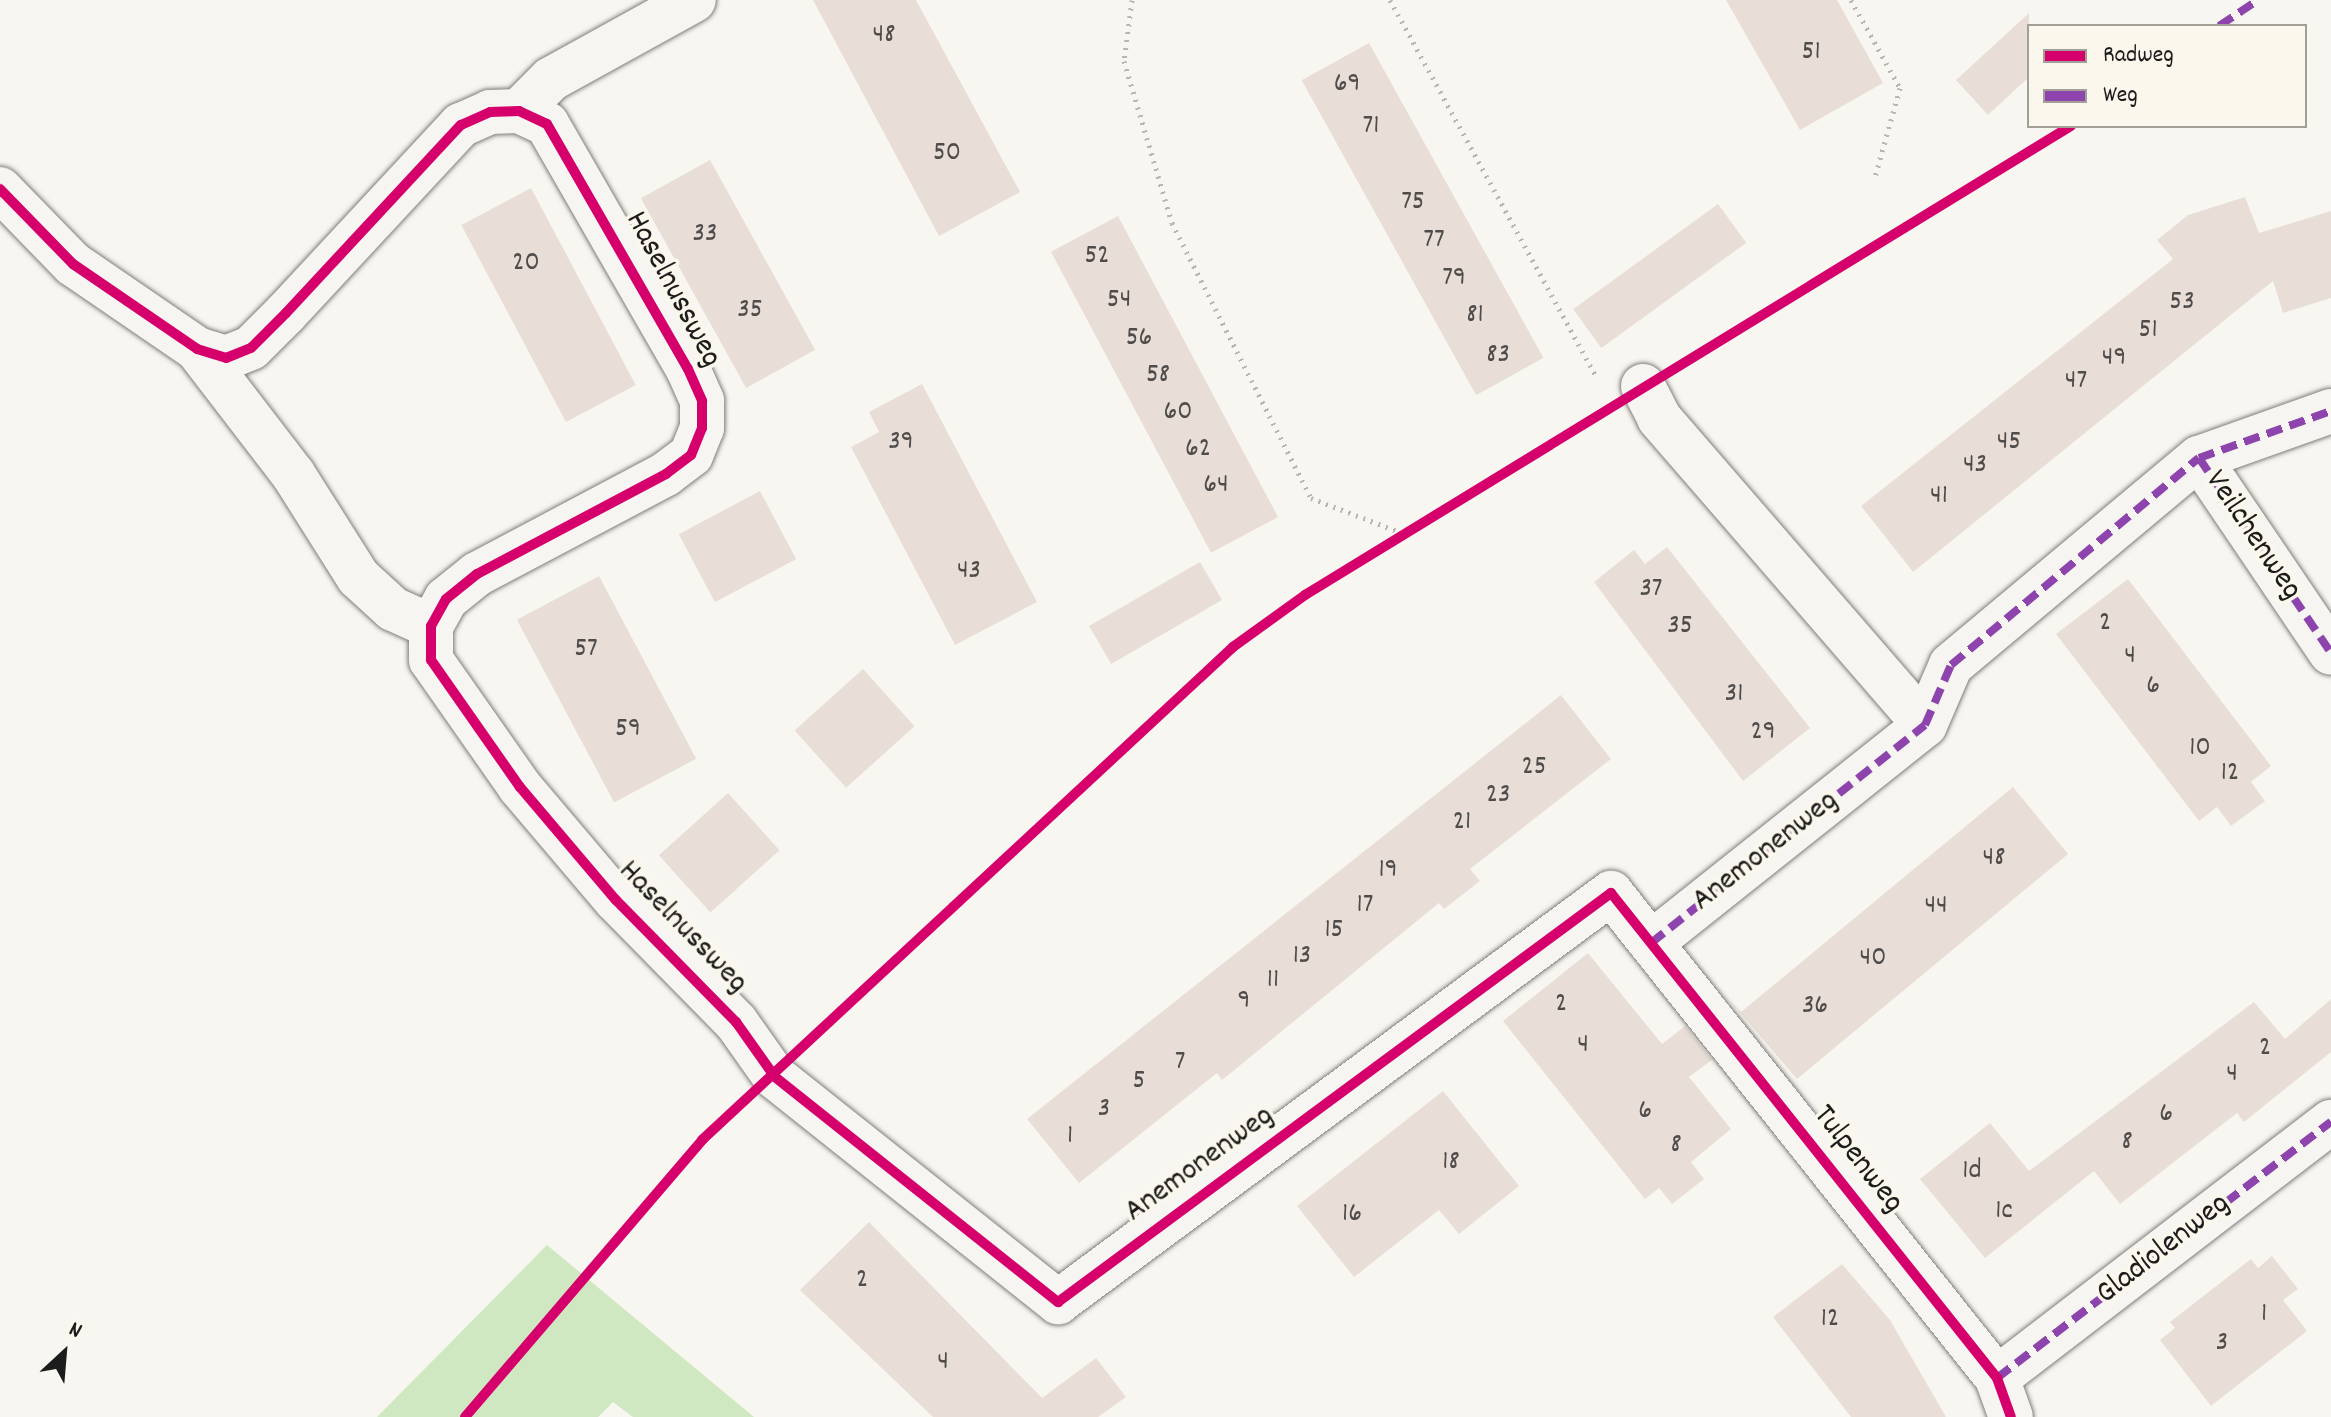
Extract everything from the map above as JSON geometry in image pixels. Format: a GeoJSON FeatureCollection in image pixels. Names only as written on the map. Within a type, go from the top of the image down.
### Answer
{"type":"FeatureCollection","features":[{"type":"Feature","properties":{"kind":"street"},"geometry":{"type":"LineString","coordinates":[[0,189],[73,264],[197,349],[226,358],[251,348],[433,149],[490,112],[519,111],[551,79],[694,0]]}},
{"type":"Feature","properties":{"kind":"street","name":"Haselnussweg"},"geometry":{"type":"LineString","coordinates":[[519,111],[547,124],[569,153],[688,369],[702,401],[702,428],[691,455],[666,474],[477,574],[446,599],[431,626],[431,660],[446,690],[616,900],[755,1045],[775,1077]]}},
{"type":"Feature","properties":{"kind":"street"},"geometry":{"type":"LineString","coordinates":[[197,349],[293,474],[358,577],[393,609],[431,626]]}},
{"type":"Feature","properties":{"kind":"street"},"geometry":{"type":"LineString","coordinates":[[1624,390],[1659,418],[1925,725]]}},
{"type":"Feature","properties":{"kind":"street","name":"Anemonenweg"},"geometry":{"type":"LineString","coordinates":[[775,1077],[1058,1302],[1611,893],[1651,943],[1925,725],[1951,665],[2199,458],[2331,411]]}},
{"type":"Feature","properties":{"kind":"street","name":"Veilchenweg"},"geometry":{"type":"LineString","coordinates":[[2199,458],[2331,653]]}},
{"type":"Feature","properties":{"kind":"street","name":"Tulpenweg"},"geometry":{"type":"LineString","coordinates":[[1651,943],[2004,1398]]}},
{"type":"Feature","properties":{"kind":"street","name":"Gladiolenweg"},"geometry":{"type":"LineString","coordinates":[[2004,1398],[2331,1122]]}},
{"type":"Feature","properties":{"kind":"path"},"geometry":{"type":"LineString","coordinates":[[1132,0],[1124,61],[1172,223],[1311,498],[1405,534]]}},
{"type":"Feature","properties":{"kind":"path"},"geometry":{"type":"LineString","coordinates":[[1390,0],[1624,390]]}},
{"type":"Feature","properties":{"kind":"path"},"geometry":{"type":"LineString","coordinates":[[1851,0],[1900,88],[1875,177]]}},
{"type":"Feature","properties":{"kind":"green space"},"geometry":{"type":"Polygon","coordinates":[[[547,1245],[754,1417],[633,1417],[613,1402],[598,1417],[377,1417],[547,1245]]]}},
{"type":"Feature","properties":{"kind":"building"},"geometry":{"type":"Polygon","coordinates":[[[813,0],[916,0],[1020,192],[939,236],[813,0]]]}},
{"type":"Feature","properties":{"kind":"building"},"geometry":{"type":"Polygon","coordinates":[[[1726,0],[1837,0],[1883,83],[1800,130],[1726,0]]]}},
{"type":"Feature","properties":{"kind":"building"},"geometry":{"type":"Polygon","coordinates":[[[2029,13],[2027,79],[1988,115],[1956,80],[2029,13]]]}},
{"type":"Feature","properties":{"kind":"building"},"geometry":{"type":"Polygon","coordinates":[[[1369,43],[1544,358],[1476,395],[1302,80],[1369,43]]]}},
{"type":"Feature","properties":{"kind":"building"},"geometry":{"type":"Polygon","coordinates":[[[710,160],[815,350],[746,388],[641,198],[710,160]]]}},
{"type":"Feature","properties":{"kind":"building"},"geometry":{"type":"Polygon","coordinates":[[[531,188],[636,385],[566,422],[461,225],[531,188]]]}},
{"type":"Feature","properties":{"kind":"building"},"geometry":{"type":"Polygon","coordinates":[[[2245,197],[2259,233],[2331,211],[2331,298],[2283,313],[2273,281],[1913,572],[1861,506],[2173,259],[2157,240],[2188,215],[2245,197]]]}},
{"type":"Feature","properties":{"kind":"building"},"geometry":{"type":"Polygon","coordinates":[[[1718,204],[1746,243],[1601,348],[1573,309],[1718,204]]]}},
{"type":"Feature","properties":{"kind":"building"},"geometry":{"type":"Polygon","coordinates":[[[1118,216],[1278,517],[1211,553],[1051,252],[1118,216]]]}},
{"type":"Feature","properties":{"kind":"building"},"geometry":{"type":"Polygon","coordinates":[[[922,384],[1037,602],[955,645],[851,447],[879,432],[869,412],[922,384]]]}},
{"type":"Feature","properties":{"kind":"building"},"geometry":{"type":"Polygon","coordinates":[[[760,491],[796,559],[715,602],[679,534],[760,491]]]}},
{"type":"Feature","properties":{"kind":"building"},"geometry":{"type":"Polygon","coordinates":[[[1667,547],[1810,728],[1743,781],[1594,582],[1634,550],[1645,564],[1667,547]]]}},
{"type":"Feature","properties":{"kind":"building"},"geometry":{"type":"Polygon","coordinates":[[[1200,562],[1222,600],[1111,664],[1089,626],[1200,562]]]}},
{"type":"Feature","properties":{"kind":"building"},"geometry":{"type":"Polygon","coordinates":[[[599,576],[696,759],[614,802],[517,620],[599,576]]]}},
{"type":"Feature","properties":{"kind":"building"},"geometry":{"type":"Polygon","coordinates":[[[2128,579],[2271,766],[2251,782],[2265,801],[2231,826],[2217,807],[2199,821],[2056,634],[2128,579]]]}},
{"type":"Feature","properties":{"kind":"building"},"geometry":{"type":"Polygon","coordinates":[[[863,669],[915,726],[846,788],[795,731],[863,669]]]}},
{"type":"Feature","properties":{"kind":"building"},"geometry":{"type":"Polygon","coordinates":[[[1561,695],[1611,759],[1470,869],[1480,881],[1444,909],[1439,903],[1222,1080],[1217,1073],[1079,1183],[1027,1119],[1561,695]]]}},
{"type":"Feature","properties":{"kind":"building"},"geometry":{"type":"Polygon","coordinates":[[[2013,787],[2068,854],[1797,1079],[1725,995],[1741,1012],[2013,787]]]}},
{"type":"Feature","properties":{"kind":"building"},"geometry":{"type":"Polygon","coordinates":[[[728,793],[780,850],[710,912],[659,855],[728,793]]]}},
{"type":"Feature","properties":{"kind":"building"},"geometry":{"type":"Polygon","coordinates":[[[1588,953],[1662,1044],[1685,1026],[1712,1060],[1689,1077],[1731,1129],[1691,1162],[1704,1179],[1672,1204],[1659,1188],[1645,1199],[1503,1021],[1588,953]]]}},
{"type":"Feature","properties":{"kind":"building"},"geometry":{"type":"Polygon","coordinates":[[[2331,999],[2331,1052],[2244,1122],[2237,1113],[2120,1204],[2094,1171],[1985,1258],[1920,1179],[1990,1123],[2029,1171],[2254,1002],[2285,1039],[2331,999]]]}},
{"type":"Feature","properties":{"kind":"building"},"geometry":{"type":"Polygon","coordinates":[[[1443,1091],[1519,1186],[1459,1234],[1439,1210],[1354,1277],[1297,1206],[1443,1091]]]}},
{"type":"Feature","properties":{"kind":"building"},"geometry":{"type":"Polygon","coordinates":[[[869,1222],[1042,1398],[1096,1358],[1126,1397],[1098,1417],[933,1417],[800,1290],[869,1222]]]}},
{"type":"Feature","properties":{"kind":"building"},"geometry":{"type":"Polygon","coordinates":[[[2272,1256],[2298,1289],[2283,1300],[2307,1331],[2211,1406],[2160,1340],[2175,1328],[2170,1322],[2251,1259],[2258,1268],[2272,1256]]]}},
{"type":"Feature","properties":{"kind":"building"},"geometry":{"type":"Polygon","coordinates":[[[1842,1264],[1890,1320],[1946,1417],[1851,1417],[1773,1317],[1842,1264]]]}},
{"type":"Feature","properties":{"kind":"marked path"},"geometry":{"type":"LineString","coordinates":[[2222,24],[2258,0]]}},
{"type":"Feature","properties":{"kind":"marked path"},"geometry":{"type":"LineString","coordinates":[[1651,943],[1925,725],[1951,665],[2199,458],[2331,411]]}},
{"type":"Feature","properties":{"kind":"marked path"},"geometry":{"type":"LineString","coordinates":[[2199,458],[2331,653]]}},
{"type":"Feature","properties":{"kind":"marked path"},"geometry":{"type":"LineString","coordinates":[[1997,1378],[2331,1122]]}},
{"type":"Feature","properties":{"kind":"cycle path"},"geometry":{"type":"LineString","coordinates":[[0,189],[73,264],[197,349],[226,358],[251,348],[461,125],[490,112],[519,111],[547,124],[688,369],[702,401],[702,428],[691,455],[666,474],[477,574],[446,599],[431,626],[431,660],[520,787],[616,900],[736,1022],[775,1077],[1058,1302],[1611,893],[1997,1378],[2011,1417]]}},
{"type":"Feature","properties":{"kind":"cycle path"},"geometry":{"type":"LineString","coordinates":[[465,1417],[702,1140],[1233,647],[1305,595],[2068,128]]}}]}
